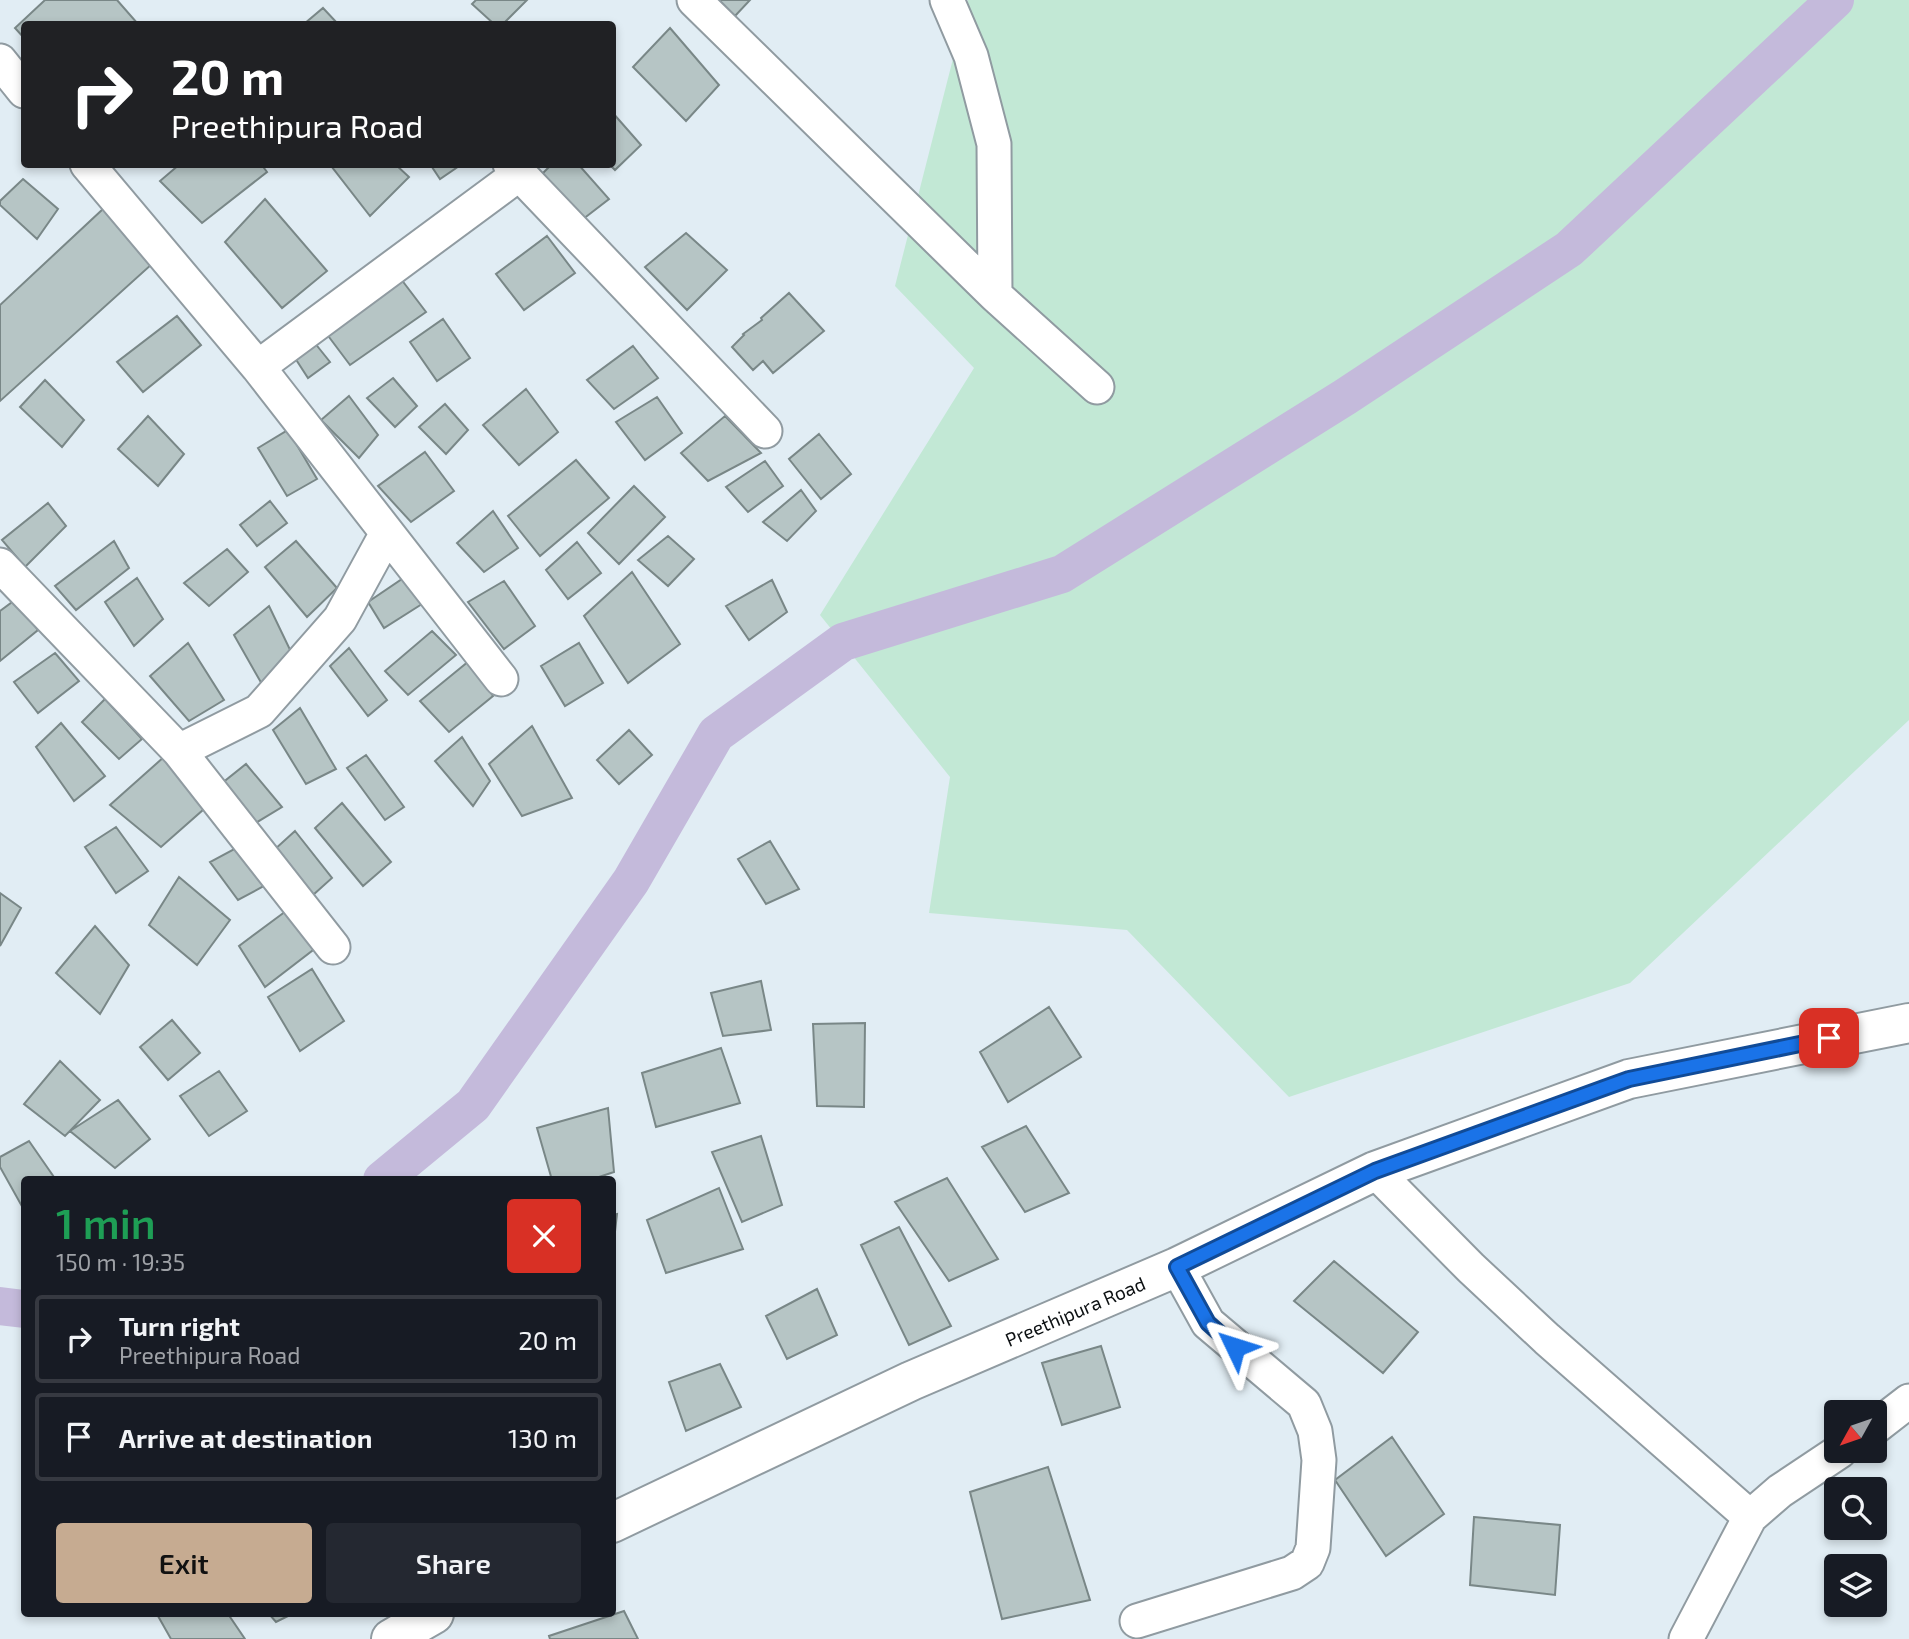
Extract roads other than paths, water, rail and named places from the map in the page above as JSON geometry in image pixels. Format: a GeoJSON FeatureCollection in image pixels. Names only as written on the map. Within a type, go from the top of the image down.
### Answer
{"type":"FeatureCollection","features":[{"type":"Feature","properties":{"kind":"street"},"geometry":{"type":"LineString","coordinates":[[694,0],[995,295],[1097,387]]}},
{"type":"Feature","properties":{"kind":"street"},"geometry":{"type":"LineString","coordinates":[[947,0],[971,56],[994,144],[995,295]]}},
{"type":"Feature","properties":{"kind":"street"},"geometry":{"type":"LineString","coordinates":[[0,61],[21,87]]}},
{"type":"Feature","properties":{"kind":"street"},"geometry":{"type":"LineString","coordinates":[[89,168],[258,368],[501,679]]}},
{"type":"Feature","properties":{"kind":"street"},"geometry":{"type":"LineString","coordinates":[[258,368],[514,169],[765,431]]}},
{"type":"Feature","properties":{"kind":"street"},"geometry":{"type":"LineString","coordinates":[[179,751],[259,712],[340,619],[387,533]]}},
{"type":"Feature","properties":{"kind":"street"},"geometry":{"type":"LineString","coordinates":[[0,565],[179,751],[333,947]]}},
{"type":"Feature","properties":{"kind":"street","name":"Preethipura Road"},"geometry":{"type":"LineString","coordinates":[[616,1521],[911,1381],[1177,1267],[1375,1171],[1629,1079],[1909,1023]]}},
{"type":"Feature","properties":{"kind":"street"},"geometry":{"type":"LineString","coordinates":[[1375,1171],[1471,1268],[1547,1339],[1750,1517]]}},
{"type":"Feature","properties":{"kind":"street"},"geometry":{"type":"LineString","coordinates":[[1137,1621],[1292,1573],[1307,1563],[1313,1548],[1319,1460],[1315,1431],[1304,1404],[1208,1323],[1177,1267]]}},
{"type":"Feature","properties":{"kind":"street"},"geometry":{"type":"LineString","coordinates":[[1887,1418],[1909,1401]]}},
{"type":"Feature","properties":{"kind":"street"},"geometry":{"type":"LineString","coordinates":[[1686,1639],[1750,1517],[1780,1491],[1824,1462]]}},
{"type":"Feature","properties":{"kind":"street"},"geometry":{"type":"LineString","coordinates":[[391,1639],[429,1617]]}},
{"type":"Feature","properties":{"kind":"waterway"},"geometry":{"type":"LineString","coordinates":[[387,1176],[473,1105],[631,881],[716,734],[843,642],[1062,574],[1345,397],[1569,249],[1835,0]]}},
{"type":"Feature","properties":{"kind":"waterway"},"geometry":{"type":"LineString","coordinates":[[0,1306],[21,1309]]}}]}
